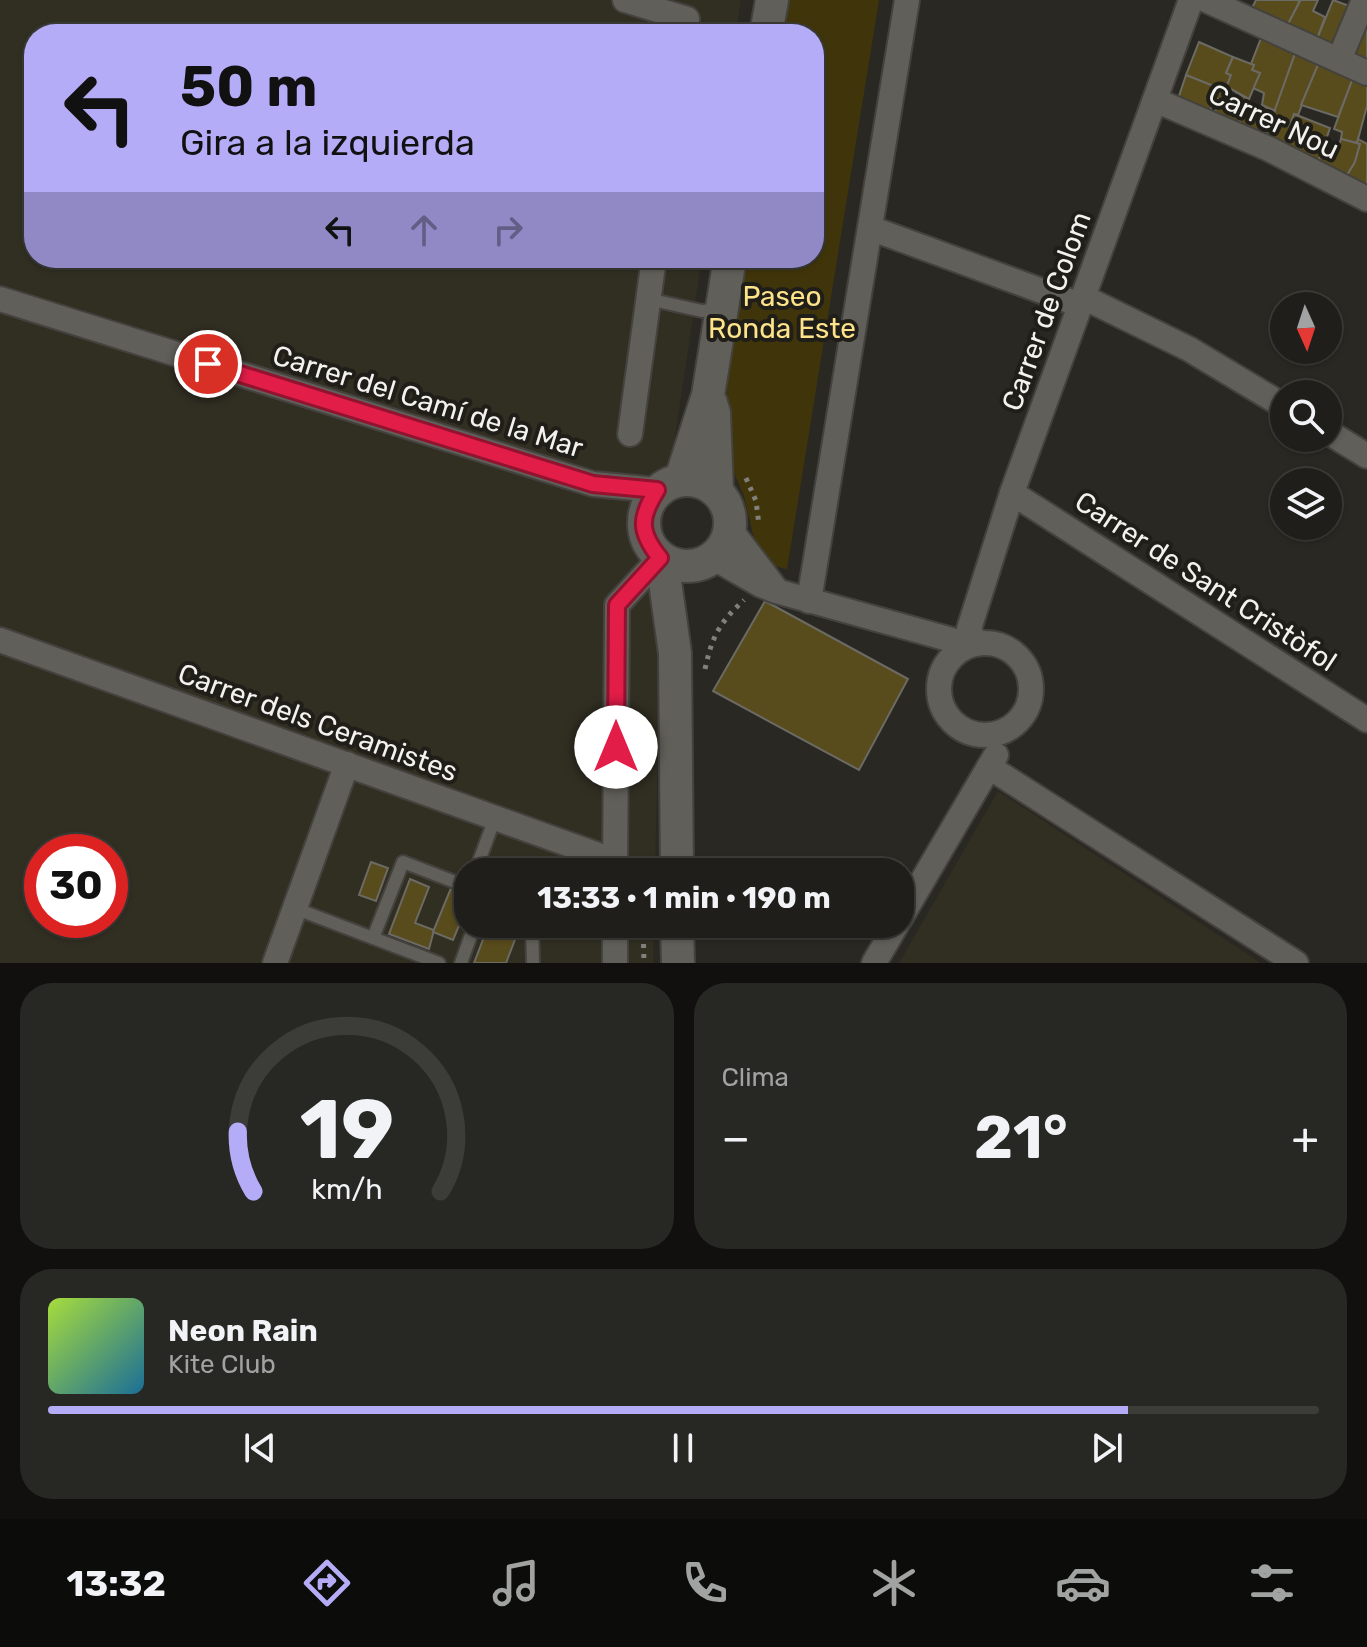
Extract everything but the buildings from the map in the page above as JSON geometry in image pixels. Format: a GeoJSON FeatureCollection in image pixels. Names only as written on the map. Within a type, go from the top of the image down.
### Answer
{"type":"FeatureCollection","features":[{"type":"Feature","properties":{"kind":"main road"},"geometry":{"type":"LineString","coordinates":[[669,485],[700,481],[717,491],[728,509],[730,529],[725,545],[704,562],[677,566],[661,559],[645,540],[644,511],[669,485],[708,395],[728,268]]}},
{"type":"Feature","properties":{"kind":"main road"},"geometry":{"type":"LineString","coordinates":[[708,395],[714,413],[717,491]]}},
{"type":"Feature","properties":{"kind":"main road"},"geometry":{"type":"LineString","coordinates":[[661,559],[675,653],[677,858]]}},
{"type":"Feature","properties":{"kind":"main road"},"geometry":{"type":"LineString","coordinates":[[675,653],[704,562]]}},
{"type":"Feature","properties":{"kind":"main road"},"geometry":{"type":"LineString","coordinates":[[677,938],[678,963]]}},
{"type":"Feature","properties":{"kind":"street"},"geometry":{"type":"LineString","coordinates":[[625,0],[687,18]]}},
{"type":"Feature","properties":{"kind":"street"},"geometry":{"type":"LineString","coordinates":[[809,601],[907,0]]}},
{"type":"Feature","properties":{"kind":"street","name":"Carrer de Colom"},"geometry":{"type":"LineString","coordinates":[[973,645],[969,629],[1012,493],[1191,0]]}},
{"type":"Feature","properties":{"kind":"street"},"geometry":{"type":"LineString","coordinates":[[1206,0],[1367,73]]}},
{"type":"Feature","properties":{"kind":"street"},"geometry":{"type":"LineString","coordinates":[[1339,60],[1364,0]]}},
{"type":"Feature","properties":{"kind":"street","name":"Carrer Nou"},"geometry":{"type":"LineString","coordinates":[[1155,100],[1269,149],[1367,199]]}},
{"type":"Feature","properties":{"kind":"street"},"geometry":{"type":"LineString","coordinates":[[870,228],[1082,301],[1189,349],[1270,398]]}},
{"type":"Feature","properties":{"kind":"street"},"geometry":{"type":"LineString","coordinates":[[630,434],[653,268]]}},
{"type":"Feature","properties":{"kind":"street","name":"Carrer del Camí de la Mar"},"geometry":{"type":"LineString","coordinates":[[0,299],[593,484],[669,485]]}},
{"type":"Feature","properties":{"kind":"street"},"geometry":{"type":"LineString","coordinates":[[1342,441],[1367,456]]}},
{"type":"Feature","properties":{"kind":"street","name":"Carrer de Sant Cristòfol"},"geometry":{"type":"LineString","coordinates":[[1012,493],[1367,720]]}},
{"type":"Feature","properties":{"kind":"street"},"geometry":{"type":"LineString","coordinates":[[730,529],[769,577],[776,591]]}},
{"type":"Feature","properties":{"kind":"street"},"geometry":{"type":"LineString","coordinates":[[615,858],[617,605],[661,559]]}},
{"type":"Feature","properties":{"kind":"street"},"geometry":{"type":"LineString","coordinates":[[704,562],[776,591],[973,645]]}},
{"type":"Feature","properties":{"kind":"street"},"geometry":{"type":"LineString","coordinates":[[925,633],[944,668]]}},
{"type":"Feature","properties":{"kind":"street","name":"Carrer dels Ceramistes"},"geometry":{"type":"LineString","coordinates":[[0,640],[495,818],[593,858]]}},
{"type":"Feature","properties":{"kind":"street"},"geometry":{"type":"LineString","coordinates":[[989,643],[1017,655],[1027,667],[1032,682],[1032,695],[1021,719],[999,734],[973,734],[949,719],[941,705],[938,690],[944,668],[959,650],[973,645],[989,643]]}},
{"type":"Feature","properties":{"kind":"street"},"geometry":{"type":"LineString","coordinates":[[914,895],[1011,728]]}},
{"type":"Feature","properties":{"kind":"street"},"geometry":{"type":"LineString","coordinates":[[275,963],[347,764]]}},
{"type":"Feature","properties":{"kind":"street"},"geometry":{"type":"LineString","coordinates":[[989,767],[1296,963]]}},
{"type":"Feature","properties":{"kind":"street"},"geometry":{"type":"LineString","coordinates":[[615,938],[615,963]]}},
{"type":"Feature","properties":{"kind":"street"},"geometry":{"type":"LineString","coordinates":[[874,963],[889,938]]}},
{"type":"Feature","properties":{"kind":"lane"},"geometry":{"type":"LineString","coordinates":[[648,299],[702,311],[722,309]]}},
{"type":"Feature","properties":{"kind":"lane"},"geometry":{"type":"LineString","coordinates":[[480,858],[495,818]]}},
{"type":"Feature","properties":{"kind":"lane"},"geometry":{"type":"LineString","coordinates":[[373,938],[403,862],[454,882]]}},
{"type":"Feature","properties":{"kind":"lane"},"geometry":{"type":"LineString","coordinates":[[294,908],[439,963]]}},
{"type":"Feature","properties":{"kind":"lane"},"geometry":{"type":"LineString","coordinates":[[461,963],[470,938]]}},
{"type":"Feature","properties":{"kind":"lane"},"geometry":{"type":"LineString","coordinates":[[532,938],[533,963]]}},
{"type":"Feature","properties":{"kind":"path"},"geometry":{"type":"LineString","coordinates":[[643,938],[644,963]]}},
{"type":"Feature","properties":{"kind":"shaded area"},"geometry":{"type":"Polygon","coordinates":[[[0,0],[741,0],[737,24],[24,24],[24,268],[700,268],[664,510],[655,858],[454,858],[454,938],[654,938],[653,963],[0,963],[0,0]]]}},
{"type":"Feature","properties":{"kind":"shaded area"},"geometry":{"type":"Polygon","coordinates":[[[998,791],[1261,963],[899,963],[998,791]]]}},
{"type":"Feature","properties":{"kind":"green space","name":"Paseo Ronda Este"},"geometry":{"type":"Polygon","coordinates":[[[783,0],[879,0],[787,569],[766,564],[755,543],[744,496],[725,452],[728,365],[743,268],[824,268],[824,24],[779,24],[783,0]]]}},
{"type":"Feature","properties":{"kind":"route"},"geometry":{"type":"LineString","coordinates":[[208,364],[593,484],[657,490],[644,511],[645,540],[660,558],[617,605],[616,747]]}}]}
